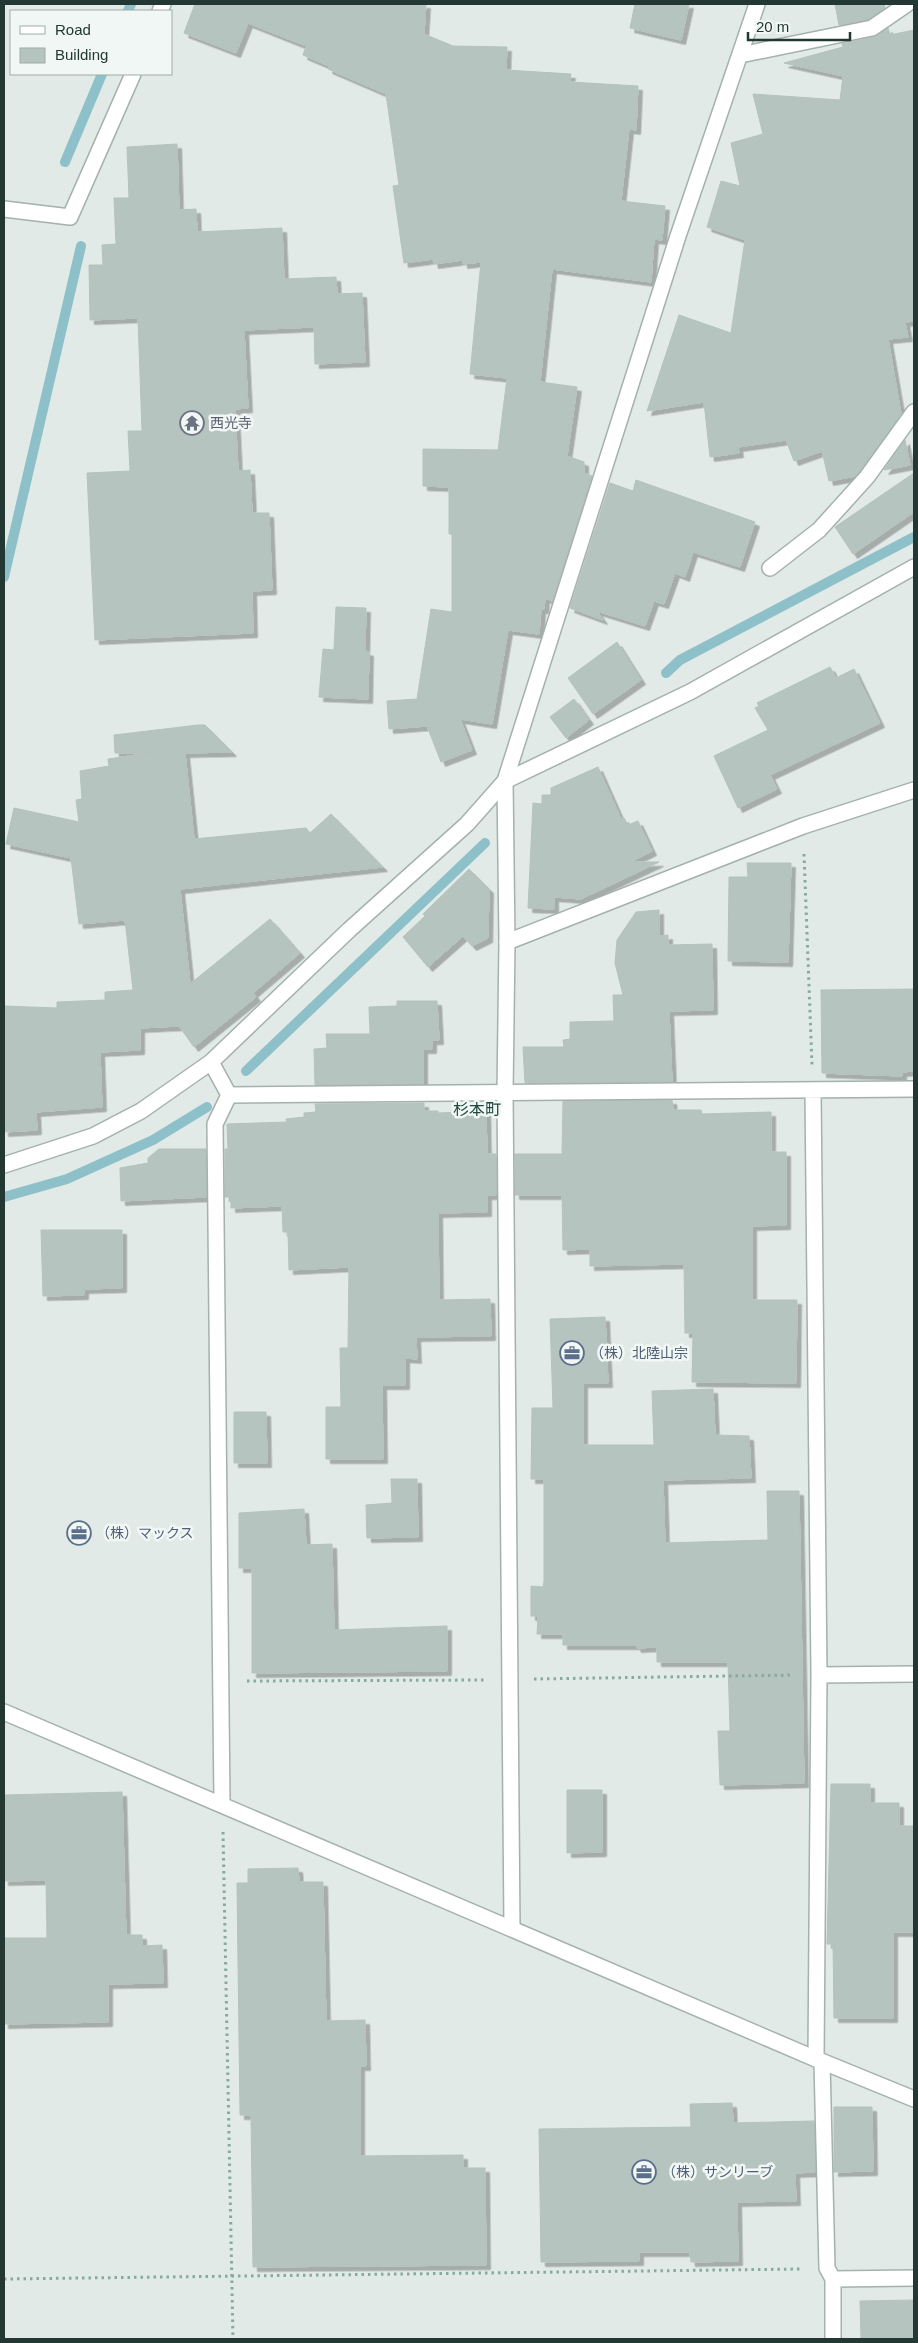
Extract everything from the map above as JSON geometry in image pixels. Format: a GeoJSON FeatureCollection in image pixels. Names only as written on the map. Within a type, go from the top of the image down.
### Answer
{"type":"FeatureCollection","features":[{"type":"Feature","properties":{"kind":"street"},"geometry":{"type":"LineString","coordinates":[[512,1930],[505,1093],[507,942],[505,781],[678,236],[757,4]]}},
{"type":"Feature","properties":{"kind":"street"},"geometry":{"type":"LineString","coordinates":[[740,55],[872,28],[907,4]]}},
{"type":"Feature","properties":{"kind":"street"},"geometry":{"type":"LineString","coordinates":[[4,209],[70,217],[133,75]]}},
{"type":"Feature","properties":{"kind":"street"},"geometry":{"type":"LineString","coordinates":[[770,568],[819,530],[867,478],[914,412]]}},
{"type":"Feature","properties":{"kind":"street"},"geometry":{"type":"LineString","coordinates":[[4,1166],[93,1136],[141,1111],[212,1062],[349,930],[467,824],[505,781],[690,692],[914,567]]}},
{"type":"Feature","properties":{"kind":"street"},"geometry":{"type":"LineString","coordinates":[[507,942],[803,826],[914,790]]}},
{"type":"Feature","properties":{"kind":"street"},"geometry":{"type":"LineString","coordinates":[[212,1062],[229,1095]]}},
{"type":"Feature","properties":{"kind":"street"},"geometry":{"type":"LineString","coordinates":[[229,1095],[914,1089]]}},
{"type":"Feature","properties":{"kind":"street"},"geometry":{"type":"LineString","coordinates":[[813,1090],[819,1675],[819,2060],[834,2339]]}},
{"type":"Feature","properties":{"kind":"street"},"geometry":{"type":"LineString","coordinates":[[222,1804],[215,1124],[229,1095]]}},
{"type":"Feature","properties":{"kind":"street"},"geometry":{"type":"LineString","coordinates":[[819,1675],[914,1674]]}},
{"type":"Feature","properties":{"kind":"street"},"geometry":{"type":"LineString","coordinates":[[4,1712],[512,1930],[914,2099]]}},
{"type":"Feature","properties":{"kind":"street"},"geometry":{"type":"LineString","coordinates":[[830,2274],[914,2278]]}},
{"type":"Feature","properties":{"kind":"path"},"geometry":{"type":"LineString","coordinates":[[803,826],[813,1090]]}},
{"type":"Feature","properties":{"kind":"path"},"geometry":{"type":"LineString","coordinates":[[221,1682],[819,1675]]}},
{"type":"Feature","properties":{"kind":"path"},"geometry":{"type":"LineString","coordinates":[[222,1804],[233,2339]]}},
{"type":"Feature","properties":{"kind":"path"},"geometry":{"type":"LineString","coordinates":[[4,2279],[232,2276],[830,2274]]}},
{"type":"Feature","properties":{"kind":"building"},"geometry":{"type":"Polygon","coordinates":[[[195,4],[426,4],[424,34],[453,46],[507,47],[506,70],[571,74],[570,82],[638,86],[636,130],[629,129],[621,201],[665,206],[662,240],[654,239],[651,282],[552,269],[540,382],[577,387],[567,456],[584,462],[584,473],[592,476],[552,601],[545,598],[544,609],[541,609],[539,634],[508,630],[492,724],[460,719],[472,750],[441,762],[427,726],[389,729],[387,701],[417,699],[431,609],[452,612],[452,534],[449,534],[449,487],[423,486],[423,449],[498,450],[507,378],[470,374],[481,262],[463,264],[463,260],[434,264],[433,259],[404,263],[393,186],[399,185],[386,94],[328,69],[329,66],[303,55],[306,46],[248,23],[236,53],[184,33],[195,4]]]}},
{"type":"Feature","properties":{"kind":"building"},"geometry":{"type":"Polygon","coordinates":[[[635,4],[689,4],[681,40],[630,28],[635,4]]]}},
{"type":"Feature","properties":{"kind":"building"},"geometry":{"type":"Polygon","coordinates":[[[835,4],[884,4],[885,8],[868,19],[839,25],[835,4]]]}},
{"type":"Feature","properties":{"kind":"building"},"geometry":{"type":"Polygon","coordinates":[[[888,28],[890,35],[914,30],[914,321],[905,322],[908,337],[888,339],[901,414],[856,476],[829,481],[822,451],[794,461],[786,440],[738,447],[739,453],[710,457],[704,402],[647,411],[679,315],[731,333],[745,240],[707,227],[721,181],[740,186],[731,143],[763,134],[753,94],[840,100],[843,76],[784,63],[843,47],[842,44],[874,37],[888,28]]]}},
{"type":"Feature","properties":{"kind":"building"},"geometry":{"type":"Polygon","coordinates":[[[177,144],[179,210],[196,209],[197,232],[282,228],[284,279],[336,277],[337,294],[362,293],[365,362],[315,364],[314,327],[244,330],[248,408],[235,409],[238,471],[250,470],[252,513],[269,513],[272,590],[252,591],[253,633],[95,640],[87,473],[130,471],[128,431],[142,431],[138,318],[90,320],[89,265],[103,265],[102,245],[116,244],[114,198],[129,198],[127,147],[177,144]]]}},
{"type":"Feature","properties":{"kind":"building"},"geometry":{"type":"Polygon","coordinates":[[[905,440],[910,465],[884,470],[905,440]]]}},
{"type":"Feature","properties":{"kind":"building"},"geometry":{"type":"Polygon","coordinates":[[[914,473],[914,512],[853,554],[835,527],[914,473]]]}},
{"type":"Feature","properties":{"kind":"building"},"geometry":{"type":"Polygon","coordinates":[[[636,480],[755,522],[740,567],[693,552],[685,577],[675,573],[664,604],[654,601],[645,626],[597,611],[603,620],[570,608],[610,483],[633,491],[636,480]]]}},
{"type":"Feature","properties":{"kind":"building"},"geometry":{"type":"Polygon","coordinates":[[[336,607],[366,608],[365,651],[369,652],[368,699],[319,697],[323,649],[334,650],[336,607]]]}},
{"type":"Feature","properties":{"kind":"building"},"geometry":{"type":"Polygon","coordinates":[[[617,642],[641,680],[593,714],[568,678],[617,642]]]}},
{"type":"Feature","properties":{"kind":"building"},"geometry":{"type":"Polygon","coordinates":[[[830,667],[836,678],[854,669],[880,723],[770,775],[777,789],[738,808],[714,756],[768,730],[755,708],[759,706],[757,703],[830,667]]]}},
{"type":"Feature","properties":{"kind":"building"},"geometry":{"type":"Polygon","coordinates":[[[574,699],[589,720],[566,738],[550,717],[574,699]]]}},
{"type":"Feature","properties":{"kind":"building"},"geometry":{"type":"Polygon","coordinates":[[[205,725],[232,752],[185,753],[194,839],[306,828],[310,833],[331,814],[383,867],[180,889],[190,984],[270,919],[300,953],[253,993],[256,997],[194,1047],[179,1026],[140,1028],[140,1050],[100,1052],[102,1107],[36,1112],[37,1130],[4,1132],[4,1006],[57,1008],[57,1002],[105,1000],[105,992],[133,990],[125,920],[79,924],[71,858],[6,844],[14,808],[79,822],[76,800],[82,799],[80,771],[109,766],[108,759],[151,753],[115,753],[114,735],[205,725]]]}},
{"type":"Feature","properties":{"kind":"building"},"geometry":{"type":"Polygon","coordinates":[[[598,767],[621,819],[624,818],[628,825],[638,821],[652,851],[630,862],[659,862],[581,899],[554,897],[554,909],[528,908],[533,803],[542,804],[542,795],[551,795],[551,788],[598,767]]]}},
{"type":"Feature","properties":{"kind":"building"},"geometry":{"type":"Polygon","coordinates":[[[747,863],[791,863],[788,962],[728,961],[729,877],[748,877],[747,863]]]}},
{"type":"Feature","properties":{"kind":"building"},"geometry":{"type":"Polygon","coordinates":[[[469,869],[489,889],[488,938],[472,946],[463,936],[428,967],[403,937],[425,916],[423,914],[469,869]]]}},
{"type":"Feature","properties":{"kind":"building"},"geometry":{"type":"Polygon","coordinates":[[[659,910],[659,936],[668,935],[668,945],[712,944],[713,1010],[669,1011],[672,1082],[525,1083],[523,1047],[564,1047],[563,1040],[570,1039],[570,1022],[614,1021],[613,995],[623,995],[615,963],[617,940],[636,912],[659,910]]]}},
{"type":"Feature","properties":{"kind":"building"},"geometry":{"type":"Polygon","coordinates":[[[914,989],[914,1071],[902,1072],[902,1076],[822,1073],[821,990],[914,989]]]}},
{"type":"Feature","properties":{"kind":"building"},"geometry":{"type":"Polygon","coordinates":[[[397,1001],[437,1001],[439,1040],[432,1040],[432,1049],[423,1049],[423,1084],[315,1085],[314,1049],[327,1048],[326,1034],[370,1034],[369,1007],[397,1006],[397,1001]]]}},
{"type":"Feature","properties":{"kind":"building"},"geometry":{"type":"Polygon","coordinates":[[[672,1100],[673,1110],[701,1110],[702,1114],[771,1112],[771,1152],[786,1152],[786,1225],[752,1226],[752,1300],[797,1300],[796,1383],[692,1382],[693,1333],[685,1333],[684,1264],[590,1266],[590,1249],[563,1250],[562,1195],[515,1195],[515,1154],[562,1154],[563,1101],[672,1100]]]}},
{"type":"Feature","properties":{"kind":"building"},"geometry":{"type":"Polygon","coordinates":[[[424,1103],[424,1111],[438,1111],[438,1113],[486,1111],[487,1154],[496,1154],[496,1195],[487,1195],[487,1212],[438,1213],[439,1300],[490,1299],[491,1336],[416,1337],[417,1359],[405,1358],[405,1385],[382,1385],[383,1459],[326,1459],[326,1407],[341,1407],[340,1348],[348,1348],[349,1267],[289,1270],[288,1232],[283,1232],[282,1206],[231,1208],[231,1197],[225,1197],[225,1149],[228,1149],[227,1124],[287,1122],[286,1119],[304,1117],[304,1113],[316,1112],[315,1104],[424,1103]]]}},
{"type":"Feature","properties":{"kind":"building"},"geometry":{"type":"Polygon","coordinates":[[[159,1149],[206,1149],[206,1197],[121,1201],[120,1168],[148,1163],[148,1158],[159,1149]]]}},
{"type":"Feature","properties":{"kind":"building"},"geometry":{"type":"Polygon","coordinates":[[[41,1230],[122,1230],[122,1288],[84,1289],[84,1295],[43,1296],[41,1230]]]}},
{"type":"Feature","properties":{"kind":"building"},"geometry":{"type":"Polygon","coordinates":[[[605,1317],[608,1383],[583,1383],[583,1445],[654,1445],[652,1391],[713,1389],[715,1435],[749,1436],[751,1478],[663,1480],[665,1543],[768,1540],[767,1491],[799,1491],[804,1783],[720,1785],[718,1731],[730,1731],[728,1662],[657,1662],[657,1647],[637,1648],[636,1645],[563,1645],[563,1634],[537,1634],[538,1616],[531,1616],[531,1586],[543,1587],[544,1582],[544,1479],[531,1479],[532,1408],[553,1408],[550,1319],[605,1317]]]}},
{"type":"Feature","properties":{"kind":"building"},"geometry":{"type":"Polygon","coordinates":[[[234,1412],[266,1412],[267,1463],[234,1463],[234,1412]]]}},
{"type":"Feature","properties":{"kind":"building"},"geometry":{"type":"Polygon","coordinates":[[[391,1479],[417,1479],[418,1537],[367,1538],[366,1505],[392,1503],[391,1479]]]}},
{"type":"Feature","properties":{"kind":"building"},"geometry":{"type":"Polygon","coordinates":[[[304,1509],[306,1545],[332,1544],[334,1630],[447,1626],[447,1671],[252,1673],[252,1568],[239,1568],[239,1513],[304,1509]]]}},
{"type":"Feature","properties":{"kind":"building"},"geometry":{"type":"Polygon","coordinates":[[[831,1784],[870,1784],[870,1803],[899,1803],[899,1826],[914,1826],[914,1932],[893,1932],[893,2018],[834,2018],[833,1944],[827,1944],[831,1784]]]}},
{"type":"Feature","properties":{"kind":"building"},"geometry":{"type":"Polygon","coordinates":[[[567,1790],[602,1790],[602,1852],[567,1853],[567,1790]]]}},
{"type":"Feature","properties":{"kind":"building"},"geometry":{"type":"Polygon","coordinates":[[[122,1792],[126,1935],[142,1935],[142,1946],[162,1945],[163,1983],[108,1984],[108,2022],[4,2024],[4,1938],[47,1938],[46,1880],[4,1881],[4,1795],[122,1792]]]}},
{"type":"Feature","properties":{"kind":"building"},"geometry":{"type":"Polygon","coordinates":[[[298,1868],[299,1882],[323,1882],[326,2021],[365,2020],[366,2066],[360,2066],[360,2156],[463,2155],[463,2168],[485,2168],[486,2265],[253,2267],[251,2115],[240,2115],[237,1883],[248,1883],[248,1869],[298,1868]]]}},
{"type":"Feature","properties":{"kind":"building"},"geometry":{"type":"Polygon","coordinates":[[[732,2103],[733,2123],[814,2121],[815,2172],[795,2173],[796,2201],[737,2202],[738,2261],[691,2262],[690,2252],[639,2252],[639,2261],[541,2262],[539,2129],[691,2127],[690,2104],[732,2103]]]}},
{"type":"Feature","properties":{"kind":"building"},"geometry":{"type":"Polygon","coordinates":[[[834,2107],[872,2107],[873,2171],[834,2172],[834,2107]]]}},
{"type":"Feature","properties":{"kind":"building"},"geometry":{"type":"Polygon","coordinates":[[[914,2300],[914,2339],[861,2339],[860,2301],[914,2300]]]}},
{"type":"Feature","properties":{"kind":"waterway"},"geometry":{"type":"LineString","coordinates":[[128,10],[131,4]]}},
{"type":"Feature","properties":{"kind":"waterway"},"geometry":{"type":"LineString","coordinates":[[65,162],[102,75]]}},
{"type":"Feature","properties":{"kind":"waterway"},"geometry":{"type":"LineString","coordinates":[[4,577],[81,246]]}},
{"type":"Feature","properties":{"kind":"waterway"},"geometry":{"type":"LineString","coordinates":[[666,673],[680,660],[914,537]]}},
{"type":"Feature","properties":{"kind":"waterway"},"geometry":{"type":"LineString","coordinates":[[246,1071],[485,843]]}},
{"type":"Feature","properties":{"kind":"waterway"},"geometry":{"type":"LineString","coordinates":[[4,1197],[67,1179],[153,1140],[207,1107]]}},
{"type":"Feature","properties":{"kind":"place","name":"西光寺"},"geometry":{"type":"Point","coordinates":[192,423]}},
{"type":"Feature","properties":{"kind":"place","name":"（株）北陸山宗"},"geometry":{"type":"Point","coordinates":[572,1353]}},
{"type":"Feature","properties":{"kind":"place","name":"（株）マックス"},"geometry":{"type":"Point","coordinates":[79,1533]}},
{"type":"Feature","properties":{"kind":"place","name":"（株）サンリーブ"},"geometry":{"type":"Point","coordinates":[644,2172]}},
{"type":"Feature","properties":{"kind":"district","name":"杉本町"},"geometry":{"type":"Point","coordinates":[477,1109]}}]}
